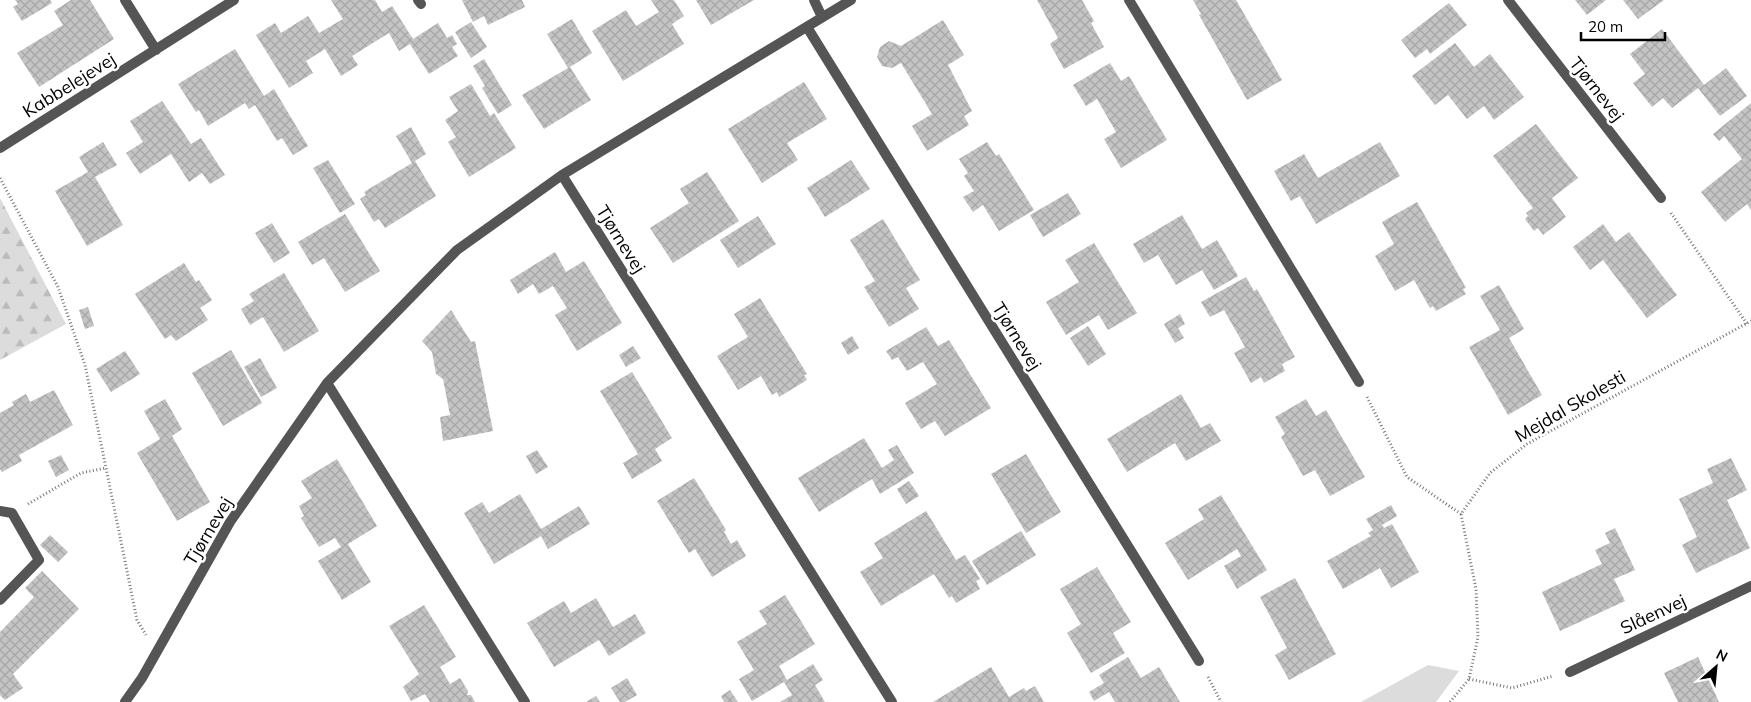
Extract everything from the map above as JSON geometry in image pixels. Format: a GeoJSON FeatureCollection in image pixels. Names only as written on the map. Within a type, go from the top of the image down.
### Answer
{"type":"FeatureCollection","features":[{"type":"Feature","properties":{"kind":"street"},"geometry":{"type":"LineString","coordinates":[[125,0],[156,50]]}},
{"type":"Feature","properties":{"kind":"street","name":"Kabbelejevej"},"geometry":{"type":"LineString","coordinates":[[0,148],[234,0]]}},
{"type":"Feature","properties":{"kind":"street"},"geometry":{"type":"LineString","coordinates":[[814,0],[822,18]]}},
{"type":"Feature","properties":{"kind":"street","name":"Tjørnevej"},"geometry":{"type":"LineString","coordinates":[[124,702],[142,678],[230,522],[328,383],[457,250],[562,175],[851,0]]}},
{"type":"Feature","properties":{"kind":"street"},"geometry":{"type":"LineString","coordinates":[[1129,0],[1359,382]]}},
{"type":"Feature","properties":{"kind":"street","name":"Tjørnevej"},"geometry":{"type":"LineString","coordinates":[[1508,0],[1661,198]]}},
{"type":"Feature","properties":{"kind":"street","name":"Tjørnevej"},"geometry":{"type":"LineString","coordinates":[[807,27],[1199,661]]}},
{"type":"Feature","properties":{"kind":"street","name":"Tjørnevej"},"geometry":{"type":"LineString","coordinates":[[562,175],[892,702]]}},
{"type":"Feature","properties":{"kind":"street"},"geometry":{"type":"LineString","coordinates":[[328,383],[525,702]]}},
{"type":"Feature","properties":{"kind":"street"},"geometry":{"type":"LineString","coordinates":[[0,511],[12,513],[39,560],[0,600]]}},
{"type":"Feature","properties":{"kind":"street","name":"Slåenvej"},"geometry":{"type":"LineString","coordinates":[[1570,672],[1751,586]]}},
{"type":"Feature","properties":{"kind":"path"},"geometry":{"type":"LineString","coordinates":[[0,178],[58,287],[86,365],[136,620],[156,653]]}},
{"type":"Feature","properties":{"kind":"path"},"geometry":{"type":"LineString","coordinates":[[1661,198],[1747,324]]}},
{"type":"Feature","properties":{"kind":"path","name":"Mejdal Skolesti"},"geometry":{"type":"LineString","coordinates":[[1461,514],[1490,473],[1526,444],[1751,321]]}},
{"type":"Feature","properties":{"kind":"path"},"geometry":{"type":"LineString","coordinates":[[1359,382],[1408,477],[1461,514],[1476,590],[1478,637],[1469,679],[1450,702]]}},
{"type":"Feature","properties":{"kind":"path"},"geometry":{"type":"LineString","coordinates":[[12,513],[81,473],[106,468]]}},
{"type":"Feature","properties":{"kind":"path"},"geometry":{"type":"LineString","coordinates":[[1199,661],[1221,702]]}},
{"type":"Feature","properties":{"kind":"path"},"geometry":{"type":"LineString","coordinates":[[1469,679],[1512,688],[1570,672]]}},
{"type":"Feature","properties":{"kind":"green space"},"geometry":{"type":"Polygon","coordinates":[[[0,198],[66,324],[0,360],[0,198]]]}},
{"type":"Feature","properties":{"kind":"green space"},"geometry":{"type":"Polygon","coordinates":[[[1428,665],[1459,671],[1436,702],[1361,702],[1428,665]]]}},
{"type":"Feature","properties":{"kind":"building"},"geometry":{"type":"Polygon","coordinates":[[[15,0],[50,0],[52,3],[22,21],[13,7],[18,4],[15,0]]]}},
{"type":"Feature","properties":{"kind":"building"},"geometry":{"type":"Polygon","coordinates":[[[71,0],[90,0],[114,39],[39,87],[17,53],[63,25],[54,11],[71,0]]]}},
{"type":"Feature","properties":{"kind":"building"},"geometry":{"type":"Polygon","coordinates":[[[331,0],[375,0],[382,12],[392,6],[413,39],[438,23],[447,38],[452,35],[457,44],[452,47],[458,56],[429,74],[410,44],[399,51],[389,33],[352,56],[358,65],[341,76],[325,49],[306,61],[313,73],[289,88],[256,35],[275,23],[281,33],[308,16],[319,33],[343,19],[331,0]]]}},
{"type":"Feature","properties":{"kind":"building"},"geometry":{"type":"Polygon","coordinates":[[[462,0],[522,0],[525,7],[488,25],[484,16],[473,22],[462,0]]]}},
{"type":"Feature","properties":{"kind":"building"},"geometry":{"type":"Polygon","coordinates":[[[651,0],[674,0],[684,16],[672,24],[684,44],[623,81],[592,31],[626,10],[636,26],[659,12],[651,0]]]}},
{"type":"Feature","properties":{"kind":"building"},"geometry":{"type":"Polygon","coordinates":[[[696,0],[754,0],[711,25],[696,0]]]}},
{"type":"Feature","properties":{"kind":"building"},"geometry":{"type":"Polygon","coordinates":[[[1037,0],[1082,0],[1094,21],[1091,23],[1104,47],[1064,69],[1050,44],[1058,38],[1037,0]]]}},
{"type":"Feature","properties":{"kind":"building"},"geometry":{"type":"Polygon","coordinates":[[[1193,0],[1236,0],[1282,80],[1247,100],[1199,15],[1201,14],[1193,0]]]}},
{"type":"Feature","properties":{"kind":"building"},"geometry":{"type":"Polygon","coordinates":[[[1575,0],[1606,0],[1587,15],[1575,0]]]}},
{"type":"Feature","properties":{"kind":"building"},"geometry":{"type":"Polygon","coordinates":[[[1623,0],[1664,0],[1638,19],[1623,0]]]}},
{"type":"Feature","properties":{"kind":"building"},"geometry":{"type":"Polygon","coordinates":[[[1449,3],[1467,25],[1430,54],[1427,49],[1415,58],[1401,40],[1449,3]]]}},
{"type":"Feature","properties":{"kind":"building"},"geometry":{"type":"Polygon","coordinates":[[[572,19],[592,53],[570,67],[591,100],[544,129],[522,95],[568,68],[547,34],[572,19]]]}},
{"type":"Feature","properties":{"kind":"building"},"geometry":{"type":"Polygon","coordinates":[[[943,20],[964,55],[948,65],[972,111],[964,116],[969,125],[927,151],[912,126],[932,114],[901,63],[892,68],[882,66],[877,57],[880,47],[889,41],[901,46],[943,20]]]}},
{"type":"Feature","properties":{"kind":"building"},"geometry":{"type":"Polygon","coordinates":[[[471,22],[487,47],[471,58],[455,32],[471,22]]]}},
{"type":"Feature","properties":{"kind":"building"},"geometry":{"type":"Polygon","coordinates":[[[1662,29],[1704,85],[1726,68],[1747,96],[1720,116],[1698,88],[1672,108],[1663,98],[1652,107],[1633,83],[1645,74],[1630,54],[1662,29]]]}},
{"type":"Feature","properties":{"kind":"building"},"geometry":{"type":"Polygon","coordinates":[[[1455,43],[1474,67],[1490,54],[1524,97],[1494,120],[1484,106],[1467,119],[1448,95],[1435,105],[1412,76],[1455,43]]]}},
{"type":"Feature","properties":{"kind":"building"},"geometry":{"type":"Polygon","coordinates":[[[235,49],[264,96],[274,89],[308,146],[293,155],[282,138],[277,141],[255,105],[249,109],[245,103],[208,126],[199,110],[196,112],[178,84],[235,49]]]}},
{"type":"Feature","properties":{"kind":"building"},"geometry":{"type":"Polygon","coordinates":[[[484,59],[512,105],[498,114],[482,88],[485,86],[473,66],[484,59]]]}},
{"type":"Feature","properties":{"kind":"building"},"geometry":{"type":"Polygon","coordinates":[[[1110,63],[1121,81],[1129,76],[1167,140],[1121,168],[1104,139],[1116,132],[1097,99],[1086,106],[1073,85],[1110,63]]]}},
{"type":"Feature","properties":{"kind":"building"},"geometry":{"type":"Polygon","coordinates":[[[804,82],[827,119],[787,143],[798,160],[762,183],[728,129],[804,82]]]}},
{"type":"Feature","properties":{"kind":"building"},"geometry":{"type":"Polygon","coordinates":[[[471,84],[490,116],[494,113],[516,148],[469,177],[448,142],[456,137],[445,120],[458,111],[449,97],[471,84]]]}},
{"type":"Feature","properties":{"kind":"building"},"geometry":{"type":"Polygon","coordinates":[[[162,101],[191,144],[201,138],[225,175],[210,184],[202,173],[189,182],[171,154],[140,174],[126,153],[143,142],[130,121],[162,101]]]}},
{"type":"Feature","properties":{"kind":"building"},"geometry":{"type":"Polygon","coordinates":[[[1751,103],[1751,210],[1747,204],[1725,222],[1701,192],[1742,159],[1724,136],[1719,141],[1713,134],[1751,103]]]}},
{"type":"Feature","properties":{"kind":"building"},"geometry":{"type":"Polygon","coordinates":[[[1536,124],[1578,178],[1552,198],[1566,217],[1543,235],[1538,228],[1534,231],[1525,219],[1528,216],[1526,213],[1533,208],[1493,156],[1536,124]]]}},
{"type":"Feature","properties":{"kind":"building"},"geometry":{"type":"Polygon","coordinates":[[[411,127],[426,154],[415,161],[436,196],[385,228],[379,219],[374,222],[360,199],[366,195],[364,192],[412,163],[396,136],[411,127]]]}},
{"type":"Feature","properties":{"kind":"building"},"geometry":{"type":"Polygon","coordinates":[[[103,142],[117,165],[95,177],[123,225],[87,246],[55,191],[88,172],[79,157],[103,142]]]}},
{"type":"Feature","properties":{"kind":"building"},"geometry":{"type":"Polygon","coordinates":[[[987,142],[996,156],[999,154],[1034,210],[999,231],[983,205],[973,212],[963,197],[974,191],[964,176],[968,173],[959,159],[987,142]]]}},
{"type":"Feature","properties":{"kind":"building"},"geometry":{"type":"Polygon","coordinates":[[[1380,142],[1400,176],[1316,224],[1300,196],[1291,201],[1274,171],[1304,154],[1318,178],[1380,142]]]}},
{"type":"Feature","properties":{"kind":"building"},"geometry":{"type":"Polygon","coordinates":[[[328,160],[355,204],[340,213],[313,168],[328,160]]]}},
{"type":"Feature","properties":{"kind":"building"},"geometry":{"type":"Polygon","coordinates":[[[851,160],[870,189],[825,217],[807,188],[851,160]]]}},
{"type":"Feature","properties":{"kind":"building"},"geometry":{"type":"Polygon","coordinates":[[[707,172],[739,221],[673,263],[650,228],[689,203],[680,189],[707,172]]]}},
{"type":"Feature","properties":{"kind":"building"},"geometry":{"type":"Polygon","coordinates":[[[1068,193],[1081,214],[1043,237],[1030,215],[1068,193]]]}},
{"type":"Feature","properties":{"kind":"building"},"geometry":{"type":"Polygon","coordinates":[[[1417,202],[1466,288],[1463,289],[1466,294],[1436,311],[1433,306],[1430,308],[1414,280],[1395,291],[1375,256],[1394,244],[1382,222],[1417,202]]]}},
{"type":"Feature","properties":{"kind":"building"},"geometry":{"type":"Polygon","coordinates":[[[345,214],[380,271],[345,292],[324,258],[312,265],[298,242],[345,214]]]}},
{"type":"Feature","properties":{"kind":"building"},"geometry":{"type":"Polygon","coordinates":[[[1182,215],[1202,249],[1217,240],[1238,276],[1214,290],[1202,270],[1176,285],[1158,255],[1144,263],[1133,244],[1182,215]]]}},
{"type":"Feature","properties":{"kind":"building"},"geometry":{"type":"Polygon","coordinates":[[[758,216],[776,244],[738,268],[720,240],[758,216]]]}},
{"type":"Feature","properties":{"kind":"building"},"geometry":{"type":"Polygon","coordinates":[[[883,219],[920,280],[906,288],[919,309],[889,327],[864,287],[875,281],[850,240],[883,219]]]}},
{"type":"Feature","properties":{"kind":"building"},"geometry":{"type":"Polygon","coordinates":[[[272,223],[290,253],[274,263],[255,233],[272,223]]]}},
{"type":"Feature","properties":{"kind":"building"},"geometry":{"type":"Polygon","coordinates":[[[1603,224],[1616,242],[1629,232],[1677,295],[1647,318],[1603,260],[1590,270],[1573,247],[1603,224]]]}},
{"type":"Feature","properties":{"kind":"building"},"geometry":{"type":"Polygon","coordinates":[[[1094,243],[1137,313],[1108,330],[1099,315],[1066,335],[1046,302],[1079,282],[1065,260],[1094,243]]]}},
{"type":"Feature","properties":{"kind":"building"},"geometry":{"type":"Polygon","coordinates":[[[555,252],[566,272],[584,261],[622,323],[577,351],[555,315],[567,308],[553,286],[539,294],[533,284],[518,294],[510,280],[555,252]]]}},
{"type":"Feature","properties":{"kind":"building"},"geometry":{"type":"Polygon","coordinates":[[[184,263],[196,282],[199,280],[212,300],[200,308],[208,320],[176,341],[171,335],[165,339],[135,294],[184,263]]]}},
{"type":"Feature","properties":{"kind":"building"},"geometry":{"type":"Polygon","coordinates":[[[284,273],[319,331],[284,352],[263,317],[250,325],[241,309],[254,301],[249,294],[284,273]]]}},
{"type":"Feature","properties":{"kind":"building"},"geometry":{"type":"Polygon","coordinates":[[[1246,277],[1254,291],[1257,289],[1295,357],[1282,364],[1285,371],[1264,383],[1261,377],[1251,383],[1234,353],[1245,347],[1224,310],[1210,317],[1201,302],[1246,277]]]}},
{"type":"Feature","properties":{"kind":"building"},"geometry":{"type":"Polygon","coordinates":[[[1499,285],[1524,329],[1509,338],[1542,395],[1508,415],[1469,347],[1500,330],[1480,296],[1499,285]]]}},
{"type":"Feature","properties":{"kind":"building"},"geometry":{"type":"Polygon","coordinates":[[[760,298],[807,374],[804,375],[807,380],[779,397],[777,392],[772,395],[761,376],[738,390],[717,356],[748,337],[734,314],[760,298]]]}},
{"type":"Feature","properties":{"kind":"building"},"geometry":{"type":"Polygon","coordinates":[[[88,307],[94,326],[85,329],[79,310],[88,307]]]}},
{"type":"Feature","properties":{"kind":"building"},"geometry":{"type":"Polygon","coordinates":[[[451,310],[471,342],[475,341],[493,431],[443,441],[440,417],[450,415],[443,379],[436,374],[432,352],[422,341],[451,310]]]}},
{"type":"Feature","properties":{"kind":"building"},"geometry":{"type":"Polygon","coordinates":[[[1180,314],[1185,324],[1178,328],[1184,338],[1175,343],[1164,324],[1180,314]]]}},
{"type":"Feature","properties":{"kind":"building"},"geometry":{"type":"Polygon","coordinates":[[[1088,326],[1106,354],[1088,366],[1070,338],[1088,326]]]}},
{"type":"Feature","properties":{"kind":"building"},"geometry":{"type":"Polygon","coordinates":[[[926,327],[938,346],[949,340],[991,408],[945,436],[935,421],[921,429],[905,403],[937,384],[923,362],[907,371],[898,357],[892,360],[886,351],[926,327]]]}},
{"type":"Feature","properties":{"kind":"building"},"geometry":{"type":"Polygon","coordinates":[[[852,336],[859,348],[848,355],[841,343],[852,336]]]}},
{"type":"Feature","properties":{"kind":"building"},"geometry":{"type":"Polygon","coordinates":[[[633,346],[641,358],[626,367],[619,355],[633,346]]]}},
{"type":"Feature","properties":{"kind":"building"},"geometry":{"type":"Polygon","coordinates":[[[231,350],[262,403],[223,426],[192,373],[231,350]]]}},
{"type":"Feature","properties":{"kind":"building"},"geometry":{"type":"Polygon","coordinates":[[[125,351],[140,374],[111,392],[96,369],[125,351]]]}},
{"type":"Feature","properties":{"kind":"building"},"geometry":{"type":"Polygon","coordinates":[[[260,358],[277,388],[261,397],[244,367],[260,358]]]}},
{"type":"Feature","properties":{"kind":"building"},"geometry":{"type":"Polygon","coordinates":[[[632,372],[672,438],[655,449],[662,461],[632,479],[623,463],[638,454],[600,391],[632,372]]]}},
{"type":"Feature","properties":{"kind":"building"},"geometry":{"type":"Polygon","coordinates":[[[54,390],[73,425],[19,455],[22,461],[2,472],[0,469],[0,413],[14,405],[12,402],[26,394],[30,402],[54,390]]]}},
{"type":"Feature","properties":{"kind":"building"},"geometry":{"type":"Polygon","coordinates":[[[1181,394],[1201,428],[1210,423],[1221,441],[1186,461],[1175,443],[1127,472],[1107,439],[1181,394]]]}},
{"type":"Feature","properties":{"kind":"building"},"geometry":{"type":"Polygon","coordinates":[[[165,399],[182,429],[172,436],[210,502],[177,521],[137,453],[160,439],[144,411],[165,399]]]}},
{"type":"Feature","properties":{"kind":"building"},"geometry":{"type":"Polygon","coordinates":[[[1306,399],[1316,416],[1326,410],[1365,477],[1330,496],[1315,470],[1303,476],[1281,437],[1285,434],[1275,417],[1306,399]]]}},
{"type":"Feature","properties":{"kind":"building"},"geometry":{"type":"Polygon","coordinates":[[[864,438],[882,468],[894,460],[888,450],[897,445],[914,473],[880,494],[872,479],[819,512],[798,478],[864,438]]]}},
{"type":"Feature","properties":{"kind":"building"},"geometry":{"type":"Polygon","coordinates":[[[537,450],[548,467],[536,474],[526,456],[537,450]]]}},
{"type":"Feature","properties":{"kind":"building"},"geometry":{"type":"Polygon","coordinates":[[[1026,454],[1061,512],[1026,533],[991,474],[1026,454]]]}},
{"type":"Feature","properties":{"kind":"building"},"geometry":{"type":"Polygon","coordinates":[[[61,455],[69,470],[56,477],[48,461],[61,455]]]}},
{"type":"Feature","properties":{"kind":"building"},"geometry":{"type":"Polygon","coordinates":[[[1731,458],[1747,490],[1727,500],[1750,548],[1696,573],[1682,545],[1697,537],[1679,499],[1713,483],[1707,469],[1731,458]]]}},
{"type":"Feature","properties":{"kind":"building"},"geometry":{"type":"Polygon","coordinates":[[[337,459],[377,526],[348,544],[371,582],[342,600],[318,561],[341,547],[335,538],[319,547],[301,518],[304,516],[299,506],[312,498],[301,481],[337,459]]]}},
{"type":"Feature","properties":{"kind":"building"},"geometry":{"type":"Polygon","coordinates":[[[694,478],[726,530],[724,532],[731,544],[737,540],[746,556],[712,577],[695,549],[689,553],[657,501],[694,478]]]}},
{"type":"Feature","properties":{"kind":"building"},"geometry":{"type":"Polygon","coordinates":[[[909,481],[919,496],[906,504],[897,489],[909,481]]]}},
{"type":"Feature","properties":{"kind":"building"},"geometry":{"type":"Polygon","coordinates":[[[520,494],[541,529],[579,506],[590,524],[548,549],[541,536],[494,564],[464,513],[482,502],[489,513],[520,494]]]}},
{"type":"Feature","properties":{"kind":"building"},"geometry":{"type":"Polygon","coordinates":[[[1221,495],[1267,570],[1237,589],[1224,566],[1241,556],[1237,549],[1188,580],[1165,543],[1204,519],[1198,509],[1221,495]]]}},
{"type":"Feature","properties":{"kind":"building"},"geometry":{"type":"Polygon","coordinates":[[[1391,505],[1397,516],[1382,525],[1384,528],[1392,524],[1419,572],[1391,588],[1380,568],[1343,589],[1327,561],[1371,536],[1368,533],[1373,530],[1366,519],[1391,505]]]}},
{"type":"Feature","properties":{"kind":"building"},"geometry":{"type":"Polygon","coordinates":[[[926,511],[956,560],[965,555],[980,579],[976,581],[980,589],[956,603],[952,596],[949,598],[934,574],[881,606],[860,572],[883,558],[874,543],[926,511]]]}},
{"type":"Feature","properties":{"kind":"building"},"geometry":{"type":"Polygon","coordinates":[[[1615,528],[1635,570],[1614,579],[1625,601],[1560,631],[1542,592],[1602,564],[1595,550],[1610,543],[1605,533],[1615,528]]]}},
{"type":"Feature","properties":{"kind":"building"},"geometry":{"type":"Polygon","coordinates":[[[1021,531],[1036,555],[987,585],[972,561],[1021,531]]]}},
{"type":"Feature","properties":{"kind":"building"},"geometry":{"type":"Polygon","coordinates":[[[50,535],[68,552],[58,562],[40,545],[50,535]]]}},
{"type":"Feature","properties":{"kind":"building"},"geometry":{"type":"Polygon","coordinates":[[[1097,567],[1131,622],[1113,633],[1125,653],[1091,673],[1067,633],[1081,624],[1060,589],[1097,567]]]}},
{"type":"Feature","properties":{"kind":"building"},"geometry":{"type":"Polygon","coordinates":[[[42,571],[79,609],[13,674],[23,688],[5,700],[0,695],[0,632],[34,597],[25,588],[42,571]]]}},
{"type":"Feature","properties":{"kind":"building"},"geometry":{"type":"Polygon","coordinates":[[[1295,578],[1336,654],[1289,680],[1275,655],[1287,648],[1260,597],[1295,578]]]}},
{"type":"Feature","properties":{"kind":"building"},"geometry":{"type":"Polygon","coordinates":[[[785,595],[815,644],[779,666],[787,680],[813,664],[823,680],[815,685],[825,702],[780,702],[792,695],[784,682],[752,701],[739,679],[754,670],[737,642],[767,624],[759,611],[785,595]]]}},
{"type":"Feature","properties":{"kind":"building"},"geometry":{"type":"Polygon","coordinates":[[[596,598],[613,627],[635,614],[646,633],[609,656],[599,640],[554,667],[527,623],[564,601],[571,613],[596,598]]]}},
{"type":"Feature","properties":{"kind":"building"},"geometry":{"type":"Polygon","coordinates":[[[424,605],[456,657],[440,667],[450,684],[460,678],[468,691],[467,695],[471,695],[475,702],[430,702],[425,694],[411,701],[403,687],[419,674],[389,626],[424,605]]]}},
{"type":"Feature","properties":{"kind":"building"},"geometry":{"type":"Polygon","coordinates":[[[1128,657],[1141,678],[1159,667],[1180,702],[1115,702],[1109,692],[1094,701],[1089,692],[1104,683],[1099,675],[1128,657]]]}},
{"type":"Feature","properties":{"kind":"building"},"geometry":{"type":"Polygon","coordinates":[[[1698,657],[1719,702],[1678,702],[1664,673],[1698,657]]]}},
{"type":"Feature","properties":{"kind":"building"},"geometry":{"type":"Polygon","coordinates":[[[991,667],[1009,697],[1024,688],[1026,691],[1035,686],[1044,702],[933,702],[991,667]]]}},
{"type":"Feature","properties":{"kind":"building"},"geometry":{"type":"Polygon","coordinates":[[[627,678],[637,695],[625,702],[620,702],[611,688],[627,678]]]}},
{"type":"Feature","properties":{"kind":"building"},"geometry":{"type":"Polygon","coordinates":[[[730,690],[738,702],[724,702],[721,696],[730,690]]]}},
{"type":"Feature","properties":{"kind":"building"},"geometry":{"type":"Polygon","coordinates":[[[596,696],[600,702],[586,702],[596,696]]]}}]}
